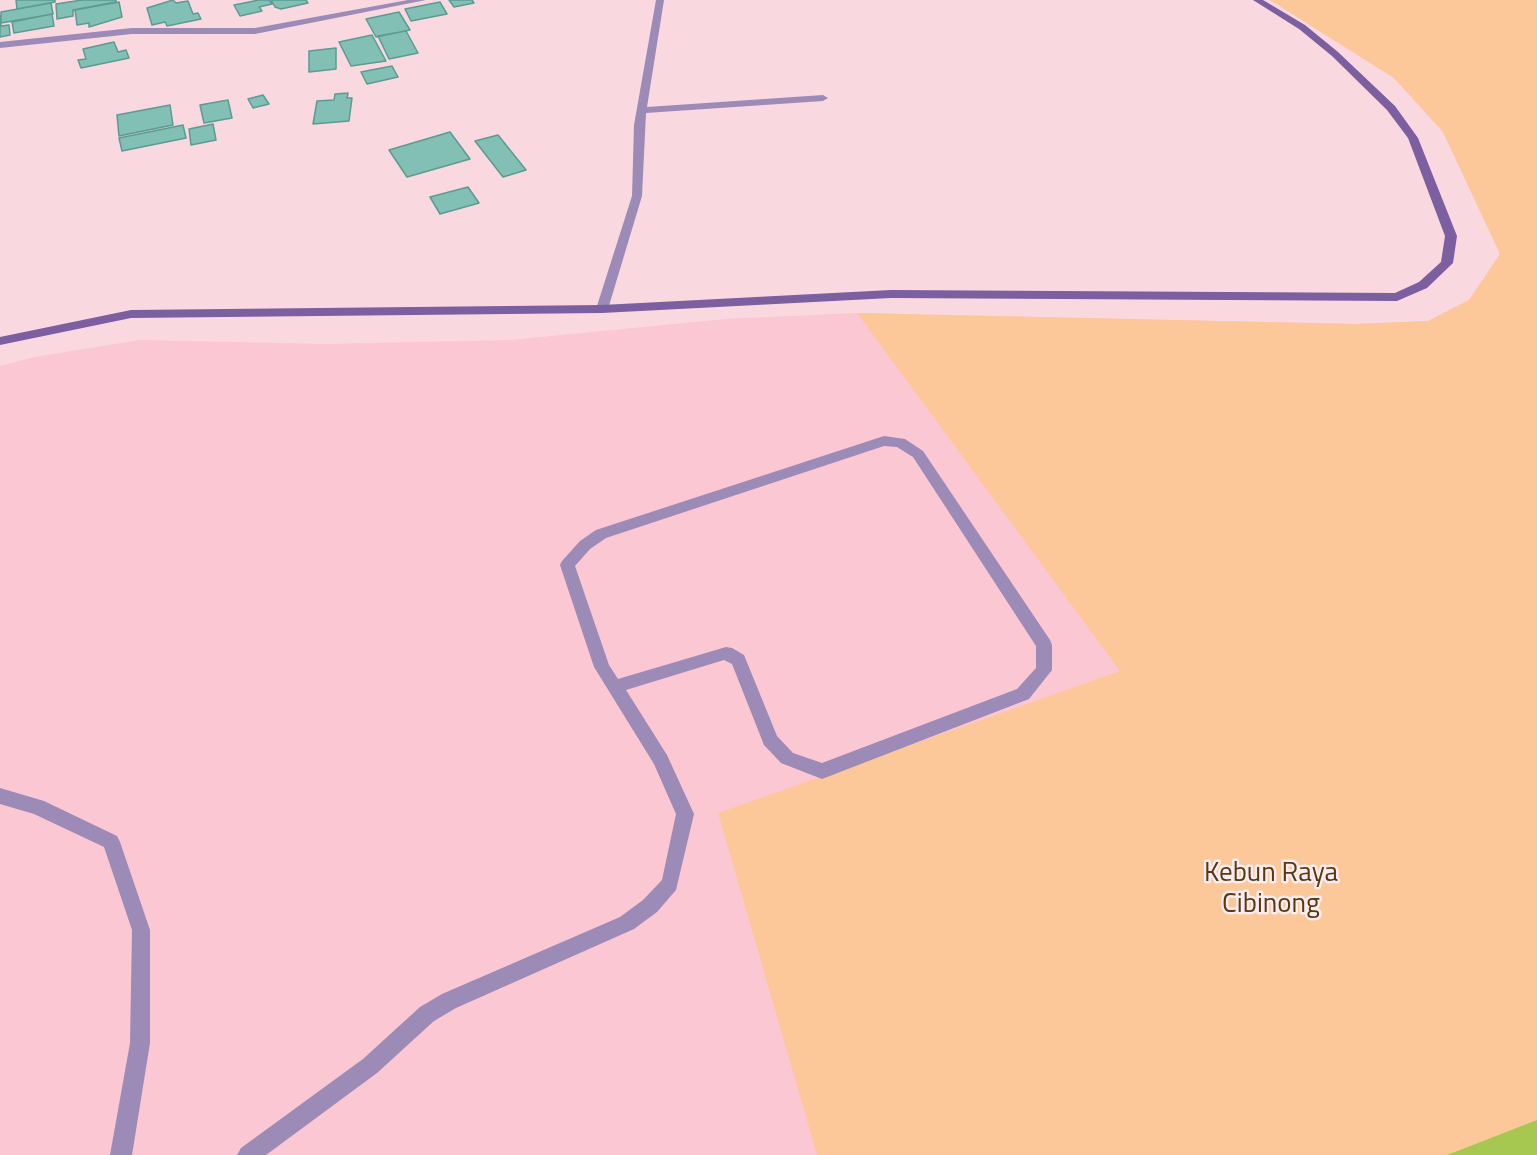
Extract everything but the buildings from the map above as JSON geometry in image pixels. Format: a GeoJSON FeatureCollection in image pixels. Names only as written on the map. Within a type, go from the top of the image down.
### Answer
{"type":"FeatureCollection","features":[{"type":"Feature","properties":{"kind":"street"},"geometry":{"type":"LineString","coordinates":[[0,45],[132,32],[255,31],[387,2],[422,0]]}},
{"type":"Feature","properties":{"kind":"street"},"geometry":{"type":"LineString","coordinates":[[602,309],[637,195],[641,110],[660,0]]}},
{"type":"Feature","properties":{"kind":"street"},"geometry":{"type":"LineString","coordinates":[[0,341],[69,325],[131,315],[602,309],[891,294],[1396,297],[1423,285],[1447,263],[1450,236],[1413,138],[1391,108],[1335,54],[1302,27],[1257,0]]}},
{"type":"Feature","properties":{"kind":"street"},"geometry":{"type":"LineString","coordinates":[[641,110],[823,98]]}},
{"type":"Feature","properties":{"kind":"street"},"geometry":{"type":"LineString","coordinates":[[248,1155],[370,1066],[427,1014],[449,1001],[627,923],[650,906],[670,884],[685,814],[661,760],[614,687],[602,668],[567,565],[585,544],[601,534],[884,441],[900,442],[918,454],[1044,645],[1044,670],[1023,694],[822,771],[787,759],[770,740],[738,660],[726,652],[614,687]]}},
{"type":"Feature","properties":{"kind":"street"},"geometry":{"type":"LineString","coordinates":[[0,796],[38,807],[111,842],[141,930],[140,1043],[121,1155]]}},
{"type":"Feature","properties":{"kind":"shaded area"},"geometry":{"type":"Polygon","coordinates":[[[1270,0],[1537,0],[1537,1155],[0,1155],[0,366],[34,357],[140,340],[324,344],[510,340],[725,319],[857,313],[1356,324],[1428,321],[1469,300],[1500,254],[1443,132],[1394,78],[1270,0]]]}},
{"type":"Feature","properties":{"kind":"shaded area"},"geometry":{"type":"Polygon","coordinates":[[[1537,1120],[1537,1155],[1446,1155],[1455,1152],[1537,1120]]]}},
{"type":"Feature","properties":{"kind":"green space","name":"Kebun Raya Cibinong"},"geometry":{"type":"Polygon","coordinates":[[[1270,0],[1537,0],[1537,1155],[817,1155],[718,813],[1120,671],[857,313],[1356,324],[1428,321],[1469,300],[1500,254],[1443,132],[1394,78],[1270,0]]]}}]}
